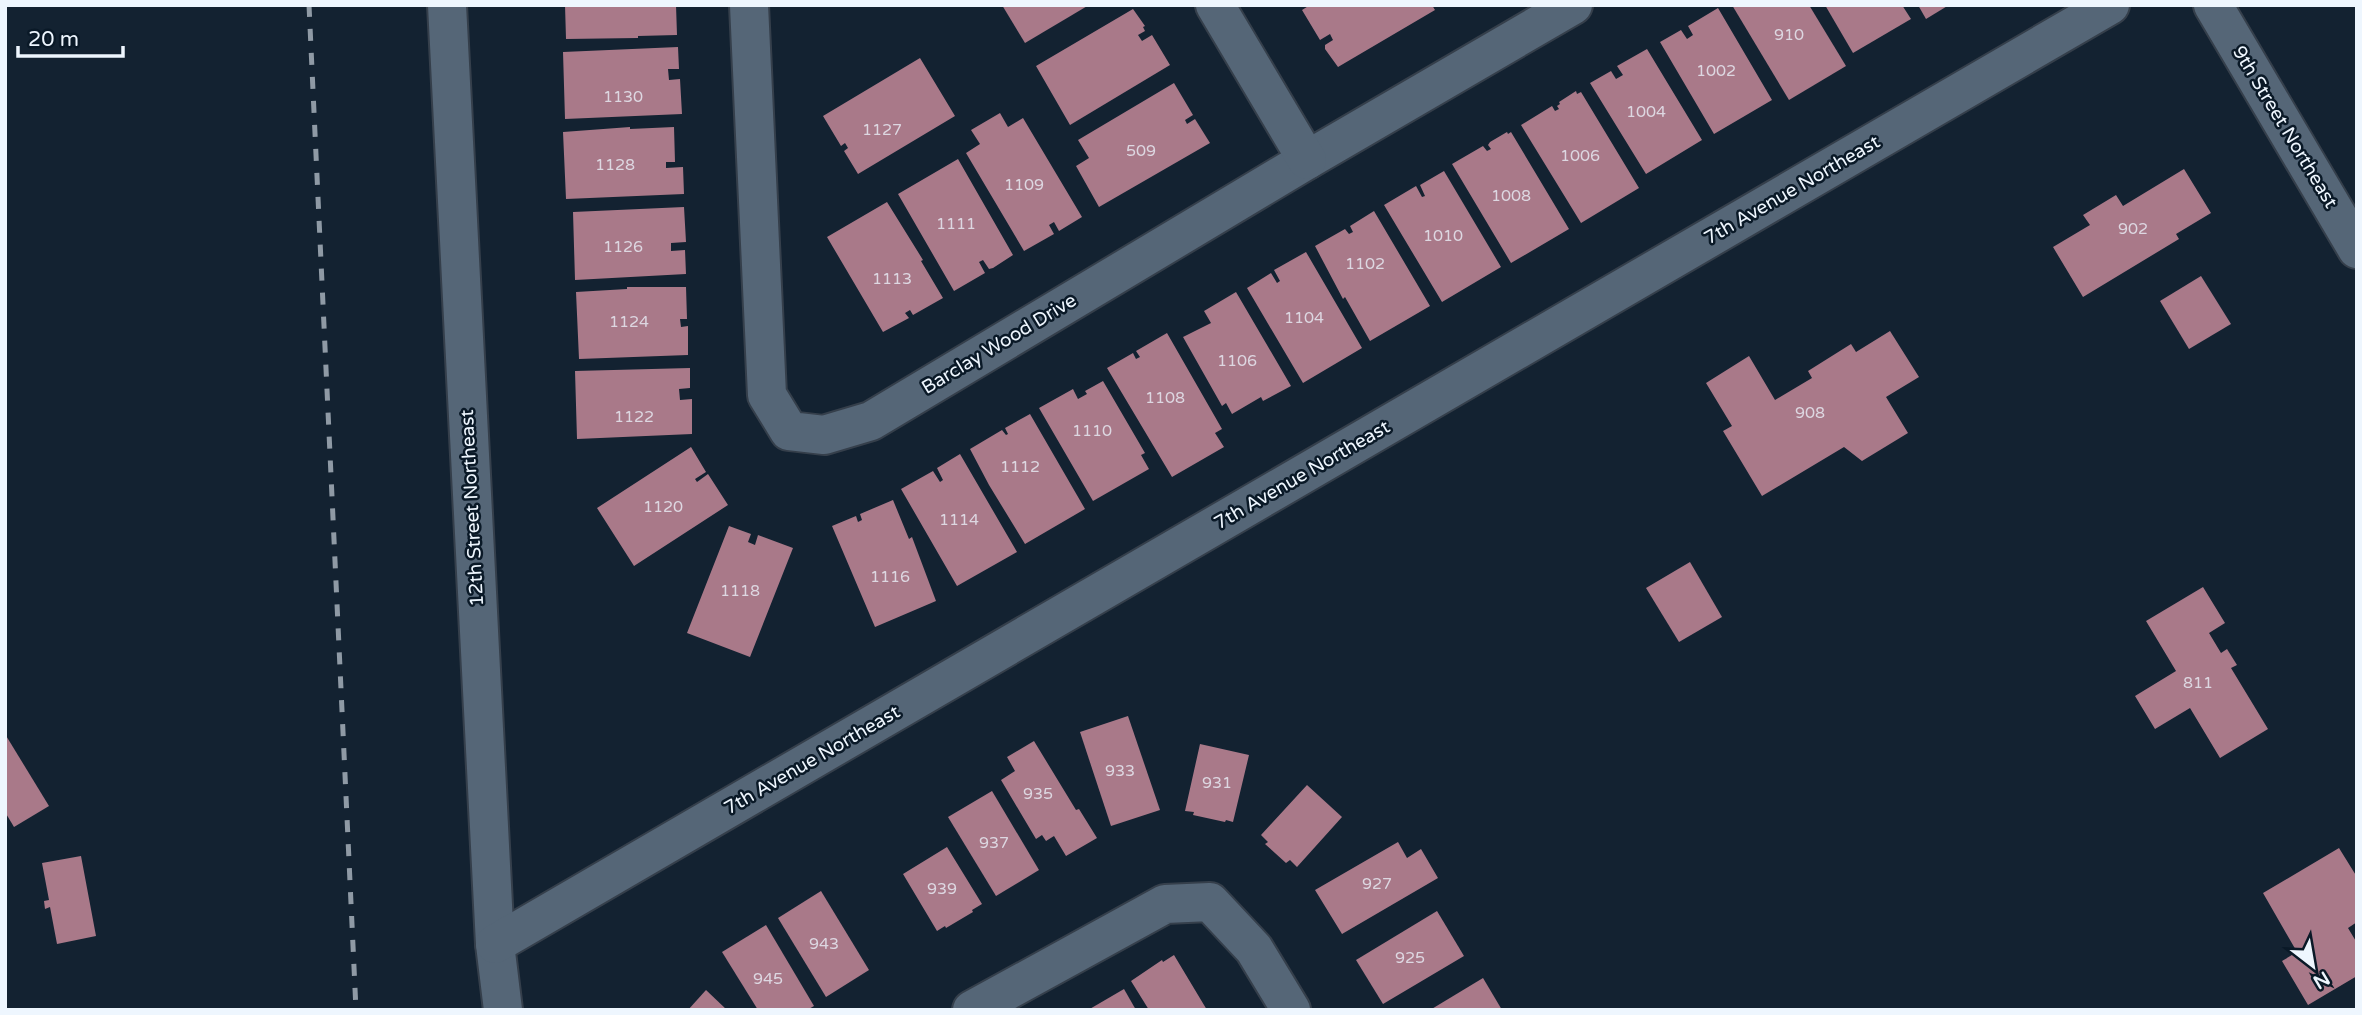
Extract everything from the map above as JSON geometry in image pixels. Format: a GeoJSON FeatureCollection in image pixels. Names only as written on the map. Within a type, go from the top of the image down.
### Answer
{"type":"FeatureCollection","features":[{"type":"Feature","properties":{"kind":"street","name":"12th Street Northeast"},"geometry":{"type":"LineString","coordinates":[[447,5],[495,944],[503,1010]]}},
{"type":"Feature","properties":{"kind":"street","name":"Barclay Wood Drive"},"geometry":{"type":"LineString","coordinates":[[749,5],[767,395],[789,431],[824,435],[871,421],[1307,160],[1573,5]]}},
{"type":"Feature","properties":{"kind":"street"},"geometry":{"type":"LineString","coordinates":[[1214,5],[1307,160]]}},
{"type":"Feature","properties":{"kind":"street","name":"7th Avenue Northeast"},"geometry":{"type":"LineString","coordinates":[[495,944],[2110,5]]}},
{"type":"Feature","properties":{"kind":"street","name":"9th Street Northeast"},"geometry":{"type":"LineString","coordinates":[[2213,5],[2357,249]]}},
{"type":"Feature","properties":{"kind":"street"},"geometry":{"type":"LineString","coordinates":[[972,1010],[1165,904],[1210,902],[1254,949],[1291,1010]]}},
{"type":"Feature","properties":{"kind":"building"},"geometry":{"type":"Polygon","coordinates":[[[565,5],[676,5],[677,35],[566,39],[565,5]]]}},
{"type":"Feature","properties":{"kind":"building"},"geometry":{"type":"Polygon","coordinates":[[[1002,5],[1089,5],[1025,43],[1002,5]]]}},
{"type":"Feature","properties":{"kind":"building"},"geometry":{"type":"Polygon","coordinates":[[[1310,5],[1432,5],[1435,10],[1338,67],[1325,49],[1325,45],[1333,40],[1330,34],[1320,40],[1302,10],[1310,5]]]}},
{"type":"Feature","properties":{"kind":"building"},"geometry":{"type":"Polygon","coordinates":[[[1732,5],[1809,5],[1846,66],[1789,100],[1732,5]]]}},
{"type":"Feature","properties":{"kind":"building"},"geometry":{"type":"Polygon","coordinates":[[[1825,5],[1902,5],[1911,19],[1853,53],[1825,5]]]}},
{"type":"Feature","properties":{"kind":"building"},"geometry":{"type":"Polygon","coordinates":[[[1918,5],[1949,5],[1926,19],[1918,5]]]}},
{"type":"Feature","properties":{"kind":"building"},"geometry":{"type":"Polygon","coordinates":[[[1718,8],[1772,100],[1714,134],[1660,42],[1681,30],[1687,39],[1693,35],[1688,26],[1718,8]]]}},
{"type":"Feature","properties":{"kind":"building"},"geometry":{"type":"Polygon","coordinates":[[[1133,9],[1145,26],[1145,31],[1138,35],[1142,41],[1152,35],[1170,65],[1070,125],[1036,66],[1133,9]]]}},
{"type":"Feature","properties":{"kind":"building"},"geometry":{"type":"Polygon","coordinates":[[[678,47],[679,69],[668,69],[669,80],[680,79],[682,114],[565,119],[563,52],[678,47]]]}},
{"type":"Feature","properties":{"kind":"building"},"geometry":{"type":"Polygon","coordinates":[[[1647,49],[1702,140],[1646,174],[1590,83],[1611,71],[1616,79],[1623,75],[1617,66],[1647,49]]]}},
{"type":"Feature","properties":{"kind":"building"},"geometry":{"type":"Polygon","coordinates":[[[920,58],[955,116],[858,174],[844,151],[848,148],[845,143],[841,146],[823,116],[920,58]]]}},
{"type":"Feature","properties":{"kind":"building"},"geometry":{"type":"Polygon","coordinates":[[[1174,83],[1193,115],[1185,120],[1187,124],[1195,119],[1210,143],[1099,207],[1076,166],[1089,158],[1078,140],[1174,83]]]}},
{"type":"Feature","properties":{"kind":"building"},"geometry":{"type":"Polygon","coordinates":[[[1576,91],[1577,94],[1581,92],[1639,188],[1581,223],[1521,125],[1552,106],[1555,111],[1559,109],[1559,102],[1576,91]]]}},
{"type":"Feature","properties":{"kind":"building"},"geometry":{"type":"Polygon","coordinates":[[[1000,113],[1008,127],[1023,118],[1082,217],[1059,231],[1054,222],[1049,225],[1054,234],[1024,251],[966,153],[980,144],[971,130],[1000,113]]]}},
{"type":"Feature","properties":{"kind":"building"},"geometry":{"type":"Polygon","coordinates":[[[674,127],[675,162],[666,162],[666,168],[683,167],[684,194],[566,199],[563,132],[674,127]]]}},
{"type":"Feature","properties":{"kind":"building"},"geometry":{"type":"Polygon","coordinates":[[[1511,132],[1569,229],[1511,263],[1452,164],[1483,146],[1487,151],[1491,149],[1488,145],[1490,142],[1511,132]]]}},
{"type":"Feature","properties":{"kind":"building"},"geometry":{"type":"Polygon","coordinates":[[[958,159],[1013,255],[989,269],[983,260],[979,262],[985,273],[954,291],[898,194],[958,159]]]}},
{"type":"Feature","properties":{"kind":"building"},"geometry":{"type":"Polygon","coordinates":[[[2184,169],[2211,213],[2176,234],[2179,239],[2083,297],[2053,247],[2090,225],[2083,215],[2116,195],[2123,206],[2184,169]]]}},
{"type":"Feature","properties":{"kind":"building"},"geometry":{"type":"Polygon","coordinates":[[[1444,171],[1501,267],[1442,302],[1384,205],[1416,186],[1422,197],[1425,196],[1420,185],[1444,171]]]}},
{"type":"Feature","properties":{"kind":"building"},"geometry":{"type":"Polygon","coordinates":[[[887,202],[943,298],[913,315],[910,310],[905,313],[909,318],[883,332],[827,237],[887,202]]]}},
{"type":"Feature","properties":{"kind":"building"},"geometry":{"type":"Polygon","coordinates":[[[684,207],[686,242],[671,243],[671,251],[685,250],[686,274],[575,280],[573,212],[684,207]]]}},
{"type":"Feature","properties":{"kind":"building"},"geometry":{"type":"Polygon","coordinates":[[[1374,211],[1430,306],[1370,341],[1345,297],[1343,299],[1315,246],[1345,229],[1349,234],[1353,232],[1350,226],[1374,211]]]}},
{"type":"Feature","properties":{"kind":"building"},"geometry":{"type":"Polygon","coordinates":[[[1306,252],[1362,348],[1303,383],[1247,288],[1271,273],[1277,283],[1280,281],[1274,270],[1306,252]]]}},
{"type":"Feature","properties":{"kind":"building"},"geometry":{"type":"Polygon","coordinates":[[[2201,276],[2231,324],[2189,349],[2160,301],[2201,276]]]}},
{"type":"Feature","properties":{"kind":"building"},"geometry":{"type":"Polygon","coordinates":[[[627,287],[686,287],[687,319],[680,319],[681,327],[688,326],[688,355],[579,359],[576,292],[627,287]]]}},
{"type":"Feature","properties":{"kind":"building"},"geometry":{"type":"Polygon","coordinates":[[[1236,292],[1291,386],[1263,401],[1261,397],[1232,414],[1226,403],[1222,406],[1183,337],[1211,323],[1204,311],[1236,292]]]}},
{"type":"Feature","properties":{"kind":"building"},"geometry":{"type":"Polygon","coordinates":[[[1890,331],[1919,377],[1886,397],[1908,433],[1862,461],[1844,447],[1762,496],[1723,431],[1732,426],[1706,383],[1749,356],[1775,400],[1812,378],[1808,371],[1851,344],[1856,352],[1890,331]]]}},
{"type":"Feature","properties":{"kind":"building"},"geometry":{"type":"Polygon","coordinates":[[[1167,333],[1222,429],[1215,433],[1224,447],[1172,477],[1107,368],[1133,353],[1136,359],[1140,357],[1136,351],[1167,333]]]}},
{"type":"Feature","properties":{"kind":"building"},"geometry":{"type":"Polygon","coordinates":[[[690,368],[690,388],[679,389],[680,400],[692,399],[692,434],[577,439],[575,371],[690,368]]]}},
{"type":"Feature","properties":{"kind":"building"},"geometry":{"type":"Polygon","coordinates":[[[1103,381],[1145,453],[1141,455],[1149,469],[1093,501],[1039,408],[1073,389],[1078,399],[1087,394],[1085,391],[1103,381]]]}},
{"type":"Feature","properties":{"kind":"building"},"geometry":{"type":"Polygon","coordinates":[[[1030,414],[1085,509],[1025,544],[970,449],[1002,430],[1008,434],[1005,428],[1030,414]]]}},
{"type":"Feature","properties":{"kind":"building"},"geometry":{"type":"Polygon","coordinates":[[[691,447],[706,472],[695,479],[697,482],[708,474],[728,505],[634,566],[597,508],[691,447]]]}},
{"type":"Feature","properties":{"kind":"building"},"geometry":{"type":"Polygon","coordinates":[[[960,454],[1017,552],[957,586],[901,489],[933,471],[940,482],[943,480],[937,468],[960,454]]]}},
{"type":"Feature","properties":{"kind":"building"},"geometry":{"type":"Polygon","coordinates":[[[893,500],[909,539],[912,537],[936,601],[875,627],[832,526],[856,516],[858,522],[862,520],[860,514],[893,500]]]}},
{"type":"Feature","properties":{"kind":"building"},"geometry":{"type":"Polygon","coordinates":[[[729,526],[751,534],[748,542],[755,545],[758,535],[793,548],[750,657],[687,633],[729,526]]]}},
{"type":"Feature","properties":{"kind":"building"},"geometry":{"type":"Polygon","coordinates":[[[1690,562],[1722,617],[1679,642],[1646,588],[1690,562]]]}},
{"type":"Feature","properties":{"kind":"building"},"geometry":{"type":"Polygon","coordinates":[[[2203,587],[2225,623],[2209,633],[2221,653],[2227,649],[2237,665],[2231,668],[2268,729],[2220,758],[2190,708],[2155,729],[2135,696],[2176,671],[2146,621],[2203,587]]]}},
{"type":"Feature","properties":{"kind":"building"},"geometry":{"type":"Polygon","coordinates":[[[1128,716],[1160,810],[1111,826],[1080,732],[1128,716]]]}},
{"type":"Feature","properties":{"kind":"building"},"geometry":{"type":"Polygon","coordinates":[[[5,734],[49,806],[14,827],[5,812],[5,734]]]}},
{"type":"Feature","properties":{"kind":"building"},"geometry":{"type":"Polygon","coordinates":[[[1034,741],[1076,810],[1079,809],[1097,838],[1066,856],[1054,836],[1046,841],[1042,835],[1036,839],[1001,780],[1015,771],[1007,757],[1034,741]]]}},
{"type":"Feature","properties":{"kind":"building"},"geometry":{"type":"Polygon","coordinates":[[[1200,744],[1249,755],[1233,822],[1193,815],[1194,812],[1185,811],[1200,744]]]}},
{"type":"Feature","properties":{"kind":"building"},"geometry":{"type":"Polygon","coordinates":[[[1307,785],[1342,817],[1297,867],[1290,860],[1286,863],[1265,844],[1268,842],[1261,835],[1307,785]]]}},
{"type":"Feature","properties":{"kind":"building"},"geometry":{"type":"Polygon","coordinates":[[[992,791],[1039,870],[996,896],[948,817],[992,791]]]}},
{"type":"Feature","properties":{"kind":"building"},"geometry":{"type":"Polygon","coordinates":[[[1398,842],[1407,858],[1421,849],[1438,878],[1342,934],[1315,890],[1398,842]]]}},
{"type":"Feature","properties":{"kind":"building"},"geometry":{"type":"Polygon","coordinates":[[[947,847],[982,904],[972,910],[973,912],[937,931],[903,874],[947,847]]]}},
{"type":"Feature","properties":{"kind":"building"},"geometry":{"type":"Polygon","coordinates":[[[2339,848],[2357,877],[2357,922],[2348,928],[2357,943],[2357,976],[2308,1005],[2282,961],[2297,952],[2263,893],[2339,848]]]}},
{"type":"Feature","properties":{"kind":"building"},"geometry":{"type":"Polygon","coordinates":[[[81,856],[96,936],[57,944],[50,907],[45,909],[44,901],[49,900],[42,863],[81,856]]]}},
{"type":"Feature","properties":{"kind":"building"},"geometry":{"type":"Polygon","coordinates":[[[821,891],[869,970],[826,997],[778,918],[821,891]]]}},
{"type":"Feature","properties":{"kind":"building"},"geometry":{"type":"Polygon","coordinates":[[[1437,911],[1464,956],[1383,1004],[1356,960],[1437,911]]]}},
{"type":"Feature","properties":{"kind":"building"},"geometry":{"type":"Polygon","coordinates":[[[766,925],[814,1006],[807,1010],[758,1010],[722,952],[766,925]]]}},
{"type":"Feature","properties":{"kind":"building"},"geometry":{"type":"Polygon","coordinates":[[[1174,955],[1207,1010],[1149,1010],[1131,981],[1174,955]]]}},
{"type":"Feature","properties":{"kind":"building"},"geometry":{"type":"Polygon","coordinates":[[[1483,978],[1502,1010],[1430,1010],[1483,978]]]}},
{"type":"Feature","properties":{"kind":"building"},"geometry":{"type":"Polygon","coordinates":[[[1124,989],[1136,1010],[1088,1010],[1124,989]]]}},
{"type":"Feature","properties":{"kind":"building"},"geometry":{"type":"Polygon","coordinates":[[[706,990],[727,1010],[688,1010],[706,990]]]}},
{"type":"Feature","properties":{"kind":"railway"},"geometry":{"type":"LineString","coordinates":[[309,5],[356,1010]]}}]}
